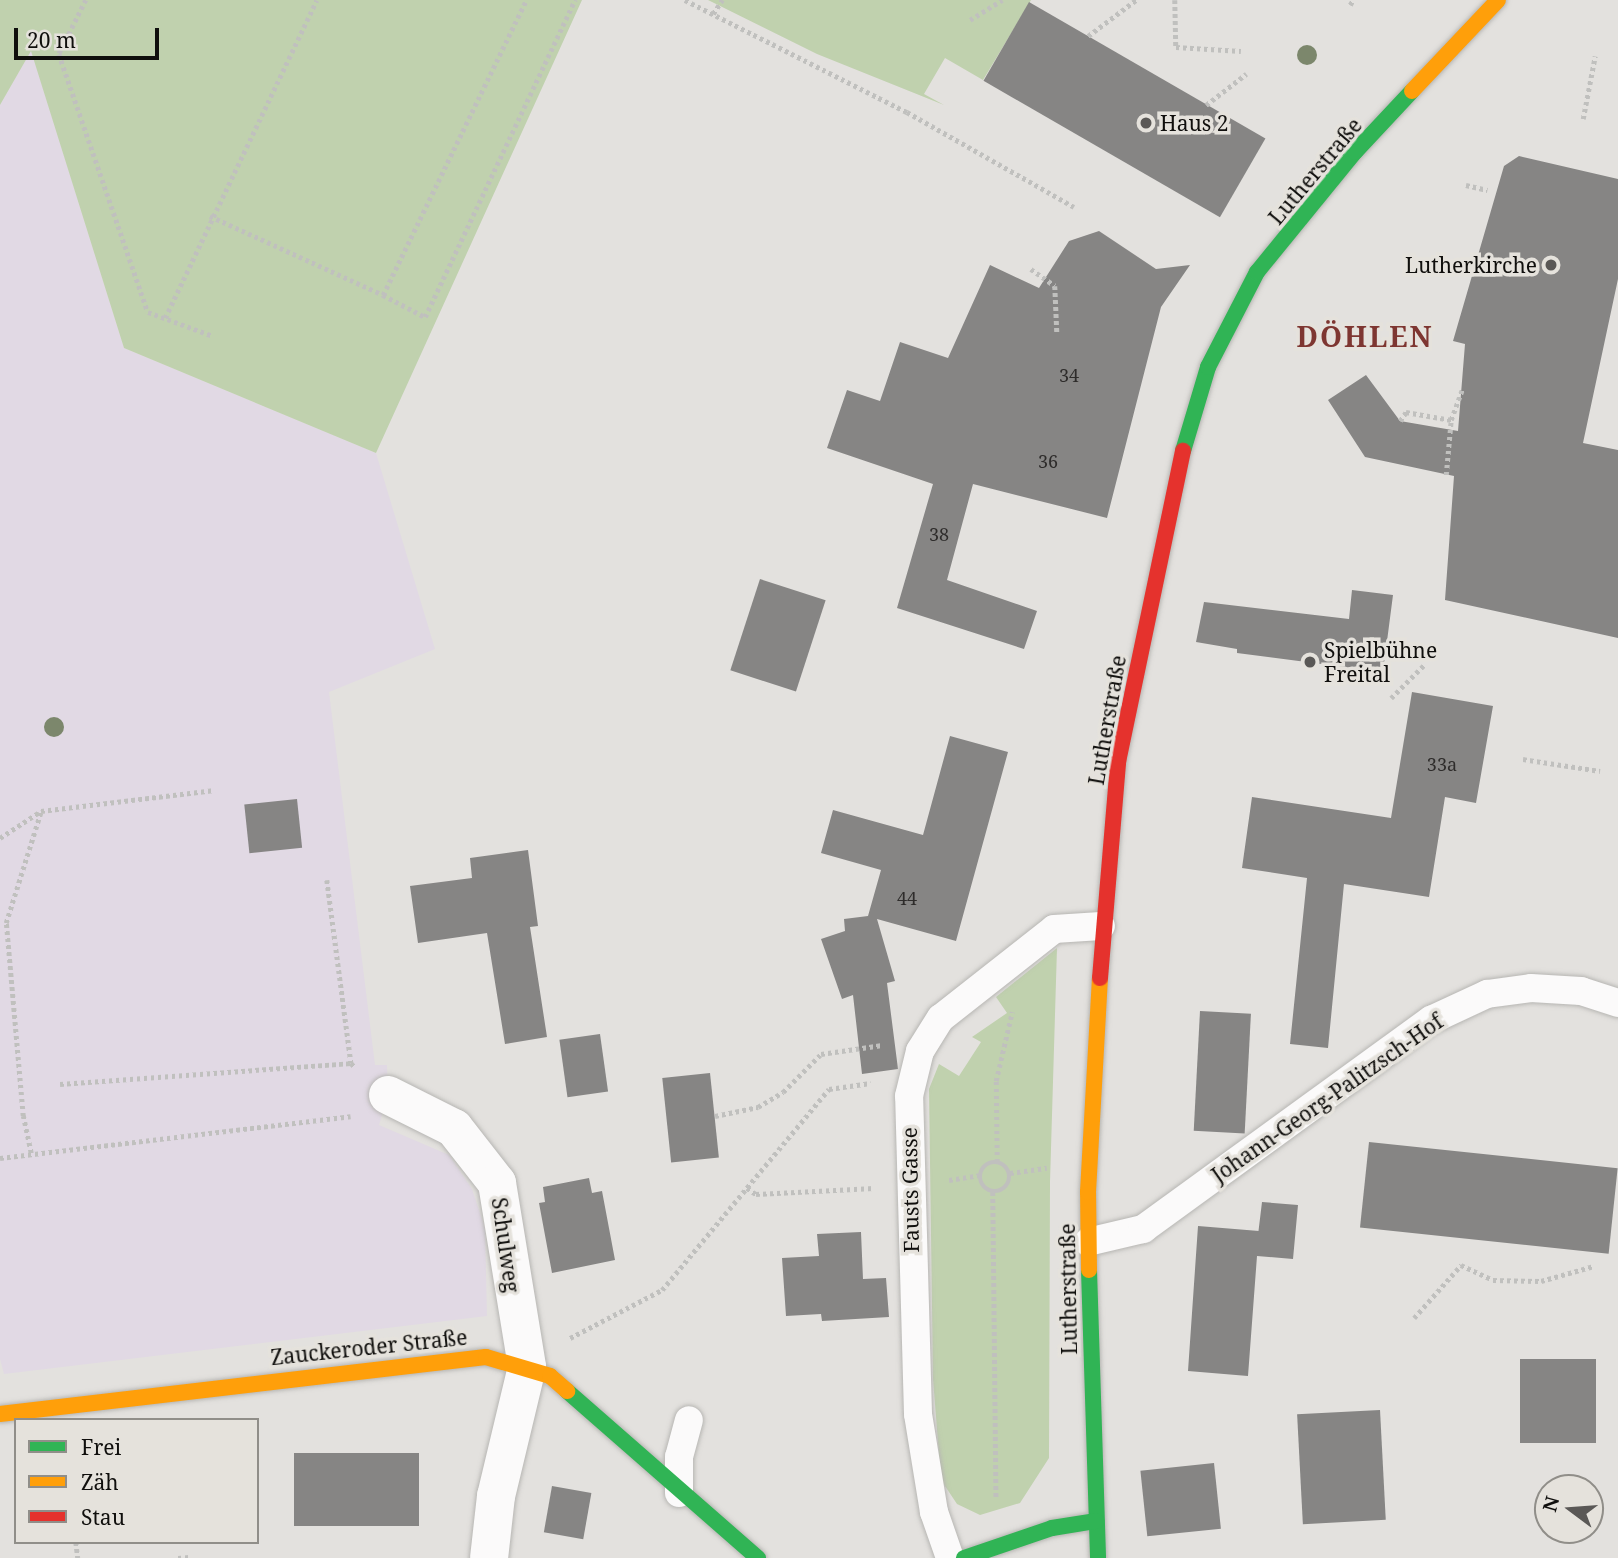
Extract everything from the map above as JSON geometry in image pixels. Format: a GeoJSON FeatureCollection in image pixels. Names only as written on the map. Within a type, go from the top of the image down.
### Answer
{"type":"FeatureCollection","features":[{"type":"Feature","properties":{"kind":"street","name":"Lutherstraße"},"geometry":{"type":"LineString","coordinates":[[1098,1558],[1088,1242],[1101,926],[1118,762],[1180,462],[1208,367],[1257,272],[1355,152],[1498,0]]}},
{"type":"Feature","properties":{"kind":"street","name":"Schulweg"},"geometry":{"type":"LineString","coordinates":[[402,1103],[454,1128],[497,1184],[527,1367]]}},
{"type":"Feature","properties":{"kind":"street","name":"Zauckeroder Straße"},"geometry":{"type":"LineString","coordinates":[[0,1415],[486,1357],[550,1376],[679,1493],[758,1558]]}},
{"type":"Feature","properties":{"kind":"street"},"geometry":{"type":"LineString","coordinates":[[489,1558],[496,1496],[527,1367]]}},
{"type":"Feature","properties":{"kind":"street"},"geometry":{"type":"LineString","coordinates":[[964,1558],[1052,1528],[1096,1521]]}},
{"type":"Feature","properties":{"kind":"lane","name":"Fausts Gasse"},"geometry":{"type":"LineString","coordinates":[[950,1558],[934,1513],[918,1414],[908,1102],[920,1051],[941,1018],[1054,929],[1101,926]]}},
{"type":"Feature","properties":{"kind":"lane","name":"Johann-Georg-Palitzsch-Hof"},"geometry":{"type":"LineString","coordinates":[[1088,1242],[1143,1229],[1420,1028],[1487,994],[1531,988],[1581,991],[1618,1003]]}},
{"type":"Feature","properties":{"kind":"lane"},"geometry":{"type":"LineString","coordinates":[[679,1493],[679,1457],[689,1420]]}},
{"type":"Feature","properties":{"kind":"path"},"geometry":{"type":"LineString","coordinates":[[86,0],[60,54],[148,312],[213,336]]}},
{"type":"Feature","properties":{"kind":"path"},"geometry":{"type":"LineString","coordinates":[[165,318],[210,216],[317,0]]}},
{"type":"Feature","properties":{"kind":"path"},"geometry":{"type":"LineString","coordinates":[[383,295],[526,0]]}},
{"type":"Feature","properties":{"kind":"path"},"geometry":{"type":"LineString","coordinates":[[210,216],[425,317],[575,0]]}},
{"type":"Feature","properties":{"kind":"path"},"geometry":{"type":"LineString","coordinates":[[685,0],[929,124],[1074,207]]}},
{"type":"Feature","properties":{"kind":"path"},"geometry":{"type":"LineString","coordinates":[[713,14],[722,0]]}},
{"type":"Feature","properties":{"kind":"path"},"geometry":{"type":"LineString","coordinates":[[970,20],[1002,0]]}},
{"type":"Feature","properties":{"kind":"path"},"geometry":{"type":"LineString","coordinates":[[1088,37],[1136,0]]}},
{"type":"Feature","properties":{"kind":"path"},"geometry":{"type":"LineString","coordinates":[[1175,0],[1176,47],[1241,51]]}},
{"type":"Feature","properties":{"kind":"path"},"geometry":{"type":"LineString","coordinates":[[1583,119],[1595,56]]}},
{"type":"Feature","properties":{"kind":"path"},"geometry":{"type":"LineString","coordinates":[[1206,105],[1246,74]]}},
{"type":"Feature","properties":{"kind":"path"},"geometry":{"type":"LineString","coordinates":[[1466,185],[1487,190]]}},
{"type":"Feature","properties":{"kind":"path"},"geometry":{"type":"LineString","coordinates":[[1031,268],[1055,286],[1057,332]]}},
{"type":"Feature","properties":{"kind":"path"},"geometry":{"type":"LineString","coordinates":[[1446,475],[1451,420],[1462,389]]}},
{"type":"Feature","properties":{"kind":"path"},"geometry":{"type":"LineString","coordinates":[[1400,421],[1406,412],[1451,420]]}},
{"type":"Feature","properties":{"kind":"path"},"geometry":{"type":"LineString","coordinates":[[1391,698],[1426,663]]}},
{"type":"Feature","properties":{"kind":"path"},"geometry":{"type":"LineString","coordinates":[[1523,759],[1600,771]]}},
{"type":"Feature","properties":{"kind":"path"},"geometry":{"type":"LineString","coordinates":[[0,838],[41,811],[215,790]]}},
{"type":"Feature","properties":{"kind":"path"},"geometry":{"type":"LineString","coordinates":[[31,1153],[23,1116],[6,923],[41,811]]}},
{"type":"Feature","properties":{"kind":"path"},"geometry":{"type":"LineString","coordinates":[[327,880],[351,1063]]}},
{"type":"Feature","properties":{"kind":"path"},"geometry":{"type":"LineString","coordinates":[[1008,967],[1020,982],[996,1082],[997,1162],[1010,1173],[1061,1166]]}},
{"type":"Feature","properties":{"kind":"path"},"geometry":{"type":"LineString","coordinates":[[715,1116],[758,1107],[783,1092],[821,1054],[859,1047]]}},
{"type":"Feature","properties":{"kind":"path"},"geometry":{"type":"LineString","coordinates":[[60,1084],[351,1063],[402,1103]]}},
{"type":"Feature","properties":{"kind":"path"},"geometry":{"type":"LineString","coordinates":[[564,1341],[662,1290],[829,1089],[914,1080]]}},
{"type":"Feature","properties":{"kind":"path"},"geometry":{"type":"LineString","coordinates":[[0,1157],[402,1103]]}},
{"type":"Feature","properties":{"kind":"path"},"geometry":{"type":"LineString","coordinates":[[993,1192],[983,1186],[980,1175],[986,1165],[997,1162]]}},
{"type":"Feature","properties":{"kind":"path"},"geometry":{"type":"LineString","coordinates":[[993,1192],[1008,1184],[1010,1173]]}},
{"type":"Feature","properties":{"kind":"path"},"geometry":{"type":"LineString","coordinates":[[747,1188],[756,1194],[911,1185]]}},
{"type":"Feature","properties":{"kind":"path"},"geometry":{"type":"LineString","coordinates":[[993,1192],[996,1502]]}},
{"type":"Feature","properties":{"kind":"path"},"geometry":{"type":"LineString","coordinates":[[1413,1318],[1461,1265],[1493,1280],[1541,1281],[1594,1265]]}},
{"type":"Feature","properties":{"kind":"path"},"geometry":{"type":"LineString","coordinates":[[178,1558],[189,1557]]}},
{"type":"Feature","properties":{"kind":"shaded area"},"geometry":{"type":"Polygon","coordinates":[[[31,50],[124,348],[376,453],[435,649],[329,692],[375,1065],[387,1065],[388,1095],[379,1125],[449,1155],[472,1189],[485,1228],[487,1316],[4,1374],[0,1359],[0,105],[31,50]]]}},
{"type":"Feature","properties":{"kind":"green space"},"geometry":{"type":"Polygon","coordinates":[[[0,0],[582,0],[376,453],[124,348],[31,51],[0,105],[0,0]]]}},
{"type":"Feature","properties":{"kind":"green space"},"geometry":{"type":"Polygon","coordinates":[[[708,0],[1031,0],[983,80],[945,58],[924,94],[944,105],[817,54],[708,0]]]}},
{"type":"Feature","properties":{"kind":"green space"},"geometry":{"type":"Polygon","coordinates":[[[1057,948],[1050,1182],[1049,1458],[1020,1503],[980,1515],[957,1504],[941,1480],[933,1379],[929,1089],[939,1064],[959,1076],[981,1042],[972,1037],[1007,1013],[996,997],[1057,948]]]}},
{"type":"Feature","properties":{"kind":"building","name":"Haus 2"},"geometry":{"type":"Polygon","coordinates":[[[1029,2],[1265,138],[1220,217],[984,81],[1029,2]]]}},
{"type":"Feature","properties":{"kind":"building"},"geometry":{"type":"Polygon","coordinates":[[[1519,156],[1618,179],[1618,279],[1583,443],[1618,450],[1618,638],[1445,600],[1454,476],[1365,457],[1328,400],[1366,375],[1400,421],[1458,431],[1465,344],[1453,341],[1504,166],[1519,156]]]}},
{"type":"Feature","properties":{"kind":"building"},"geometry":{"type":"Polygon","coordinates":[[[1099,231],[1156,269],[1190,265],[1161,307],[1107,518],[973,484],[947,580],[1037,611],[1024,649],[897,608],[933,484],[827,448],[847,390],[880,401],[900,342],[948,358],[990,265],[1039,288],[1069,241],[1099,231]]]}},
{"type":"Feature","properties":{"kind":"building"},"geometry":{"type":"Polygon","coordinates":[[[760,579],[826,600],[796,692],[730,670],[760,579]]]}},
{"type":"Feature","properties":{"kind":"building"},"geometry":{"type":"Polygon","coordinates":[[[1352,590],[1393,595],[1383,672],[1237,653],[1237,649],[1196,642],[1204,602],[1349,619],[1352,590]]]}},
{"type":"Feature","properties":{"kind":"building"},"geometry":{"type":"Polygon","coordinates":[[[1412,692],[1493,706],[1476,803],[1445,797],[1429,897],[1344,884],[1328,1048],[1290,1044],[1307,878],[1242,868],[1252,797],[1391,818],[1412,692]]]}},
{"type":"Feature","properties":{"kind":"building"},"geometry":{"type":"Polygon","coordinates":[[[950,736],[1008,752],[956,941],[877,919],[895,981],[887,983],[898,1069],[862,1074],[853,995],[842,999],[821,939],[845,931],[844,919],[868,916],[881,870],[821,853],[833,810],[923,835],[950,736]]]}},
{"type":"Feature","properties":{"kind":"building"},"geometry":{"type":"Polygon","coordinates":[[[297,799],[302,848],[249,853],[244,805],[297,799]]]}},
{"type":"Feature","properties":{"kind":"building"},"geometry":{"type":"Polygon","coordinates":[[[528,850],[538,926],[530,927],[547,1037],[505,1044],[487,933],[418,943],[410,886],[472,878],[470,858],[528,850]]]}},
{"type":"Feature","properties":{"kind":"building"},"geometry":{"type":"Polygon","coordinates":[[[1200,1011],[1251,1014],[1245,1134],[1194,1131],[1200,1011]]]}},
{"type":"Feature","properties":{"kind":"building"},"geometry":{"type":"Polygon","coordinates":[[[600,1034],[608,1091],[567,1097],[559,1040],[600,1034]]]}},
{"type":"Feature","properties":{"kind":"building"},"geometry":{"type":"Polygon","coordinates":[[[710,1073],[719,1158],[671,1163],[662,1078],[710,1073]]]}},
{"type":"Feature","properties":{"kind":"building"},"geometry":{"type":"Polygon","coordinates":[[[1369,1142],[1618,1168],[1609,1254],[1360,1228],[1369,1142]]]}},
{"type":"Feature","properties":{"kind":"building"},"geometry":{"type":"Polygon","coordinates":[[[589,1178],[592,1193],[602,1191],[615,1260],[552,1273],[539,1203],[545,1202],[543,1187],[589,1178]]]}},
{"type":"Feature","properties":{"kind":"building"},"geometry":{"type":"Polygon","coordinates":[[[1262,1202],[1298,1205],[1293,1259],[1257,1256],[1248,1376],[1188,1371],[1198,1226],[1258,1231],[1262,1202]]]}},
{"type":"Feature","properties":{"kind":"building"},"geometry":{"type":"Polygon","coordinates":[[[861,1232],[863,1279],[886,1278],[889,1317],[822,1321],[821,1314],[786,1316],[782,1258],[819,1256],[817,1234],[861,1232]]]}},
{"type":"Feature","properties":{"kind":"building"},"geometry":{"type":"Polygon","coordinates":[[[1520,1359],[1596,1359],[1596,1443],[1520,1443],[1520,1359]]]}},
{"type":"Feature","properties":{"kind":"building"},"geometry":{"type":"Polygon","coordinates":[[[1380,1410],[1386,1520],[1303,1524],[1297,1414],[1380,1410]]]}},
{"type":"Feature","properties":{"kind":"building"},"geometry":{"type":"Polygon","coordinates":[[[294,1453],[419,1453],[419,1526],[294,1526],[294,1453]]]}},
{"type":"Feature","properties":{"kind":"building"},"geometry":{"type":"Polygon","coordinates":[[[1214,1463],[1221,1529],[1147,1536],[1140,1471],[1214,1463]]]}},
{"type":"Feature","properties":{"kind":"building"},"geometry":{"type":"Polygon","coordinates":[[[552,1486],[591,1493],[583,1539],[544,1532],[552,1486]]]}},
{"type":"Feature","properties":{"kind":"traffic: fast"},"geometry":{"type":"LineString","coordinates":[[1183,451],[1208,367],[1257,272],[1355,152],[1412,91]]}},
{"type":"Feature","properties":{"kind":"traffic: fast"},"geometry":{"type":"LineString","coordinates":[[1089,1270],[1098,1558]]}},
{"type":"Feature","properties":{"kind":"traffic: fast"},"geometry":{"type":"LineString","coordinates":[[567,1391],[758,1558]]}},
{"type":"Feature","properties":{"kind":"traffic: fast"},"geometry":{"type":"LineString","coordinates":[[964,1558],[1052,1528],[1096,1521]]}},
{"type":"Feature","properties":{"kind":"traffic: slow"},"geometry":{"type":"LineString","coordinates":[[1412,91],[1498,0]]}},
{"type":"Feature","properties":{"kind":"traffic: slow"},"geometry":{"type":"LineString","coordinates":[[1089,1270],[1088,1192],[1100,978]]}},
{"type":"Feature","properties":{"kind":"traffic: slow"},"geometry":{"type":"LineString","coordinates":[[0,1414],[486,1357],[550,1376],[567,1391]]}},
{"type":"Feature","properties":{"kind":"traffic: jam"},"geometry":{"type":"LineString","coordinates":[[1100,978],[1118,762],[1183,451]]}},
{"type":"Feature","properties":{"kind":"place","name":"Haus 2"},"geometry":{"type":"Point","coordinates":[1146,123]}},
{"type":"Feature","properties":{"kind":"place","name":"Lutherkirche"},"geometry":{"type":"Point","coordinates":[1551,265]}},
{"type":"Feature","properties":{"kind":"place","name":"Spielbühne Freital"},"geometry":{"type":"Point","coordinates":[1310,662]}},
{"type":"Feature","properties":{"kind":"district","name":"DÖHLEN"},"geometry":{"type":"Point","coordinates":[1365,336]}}]}
